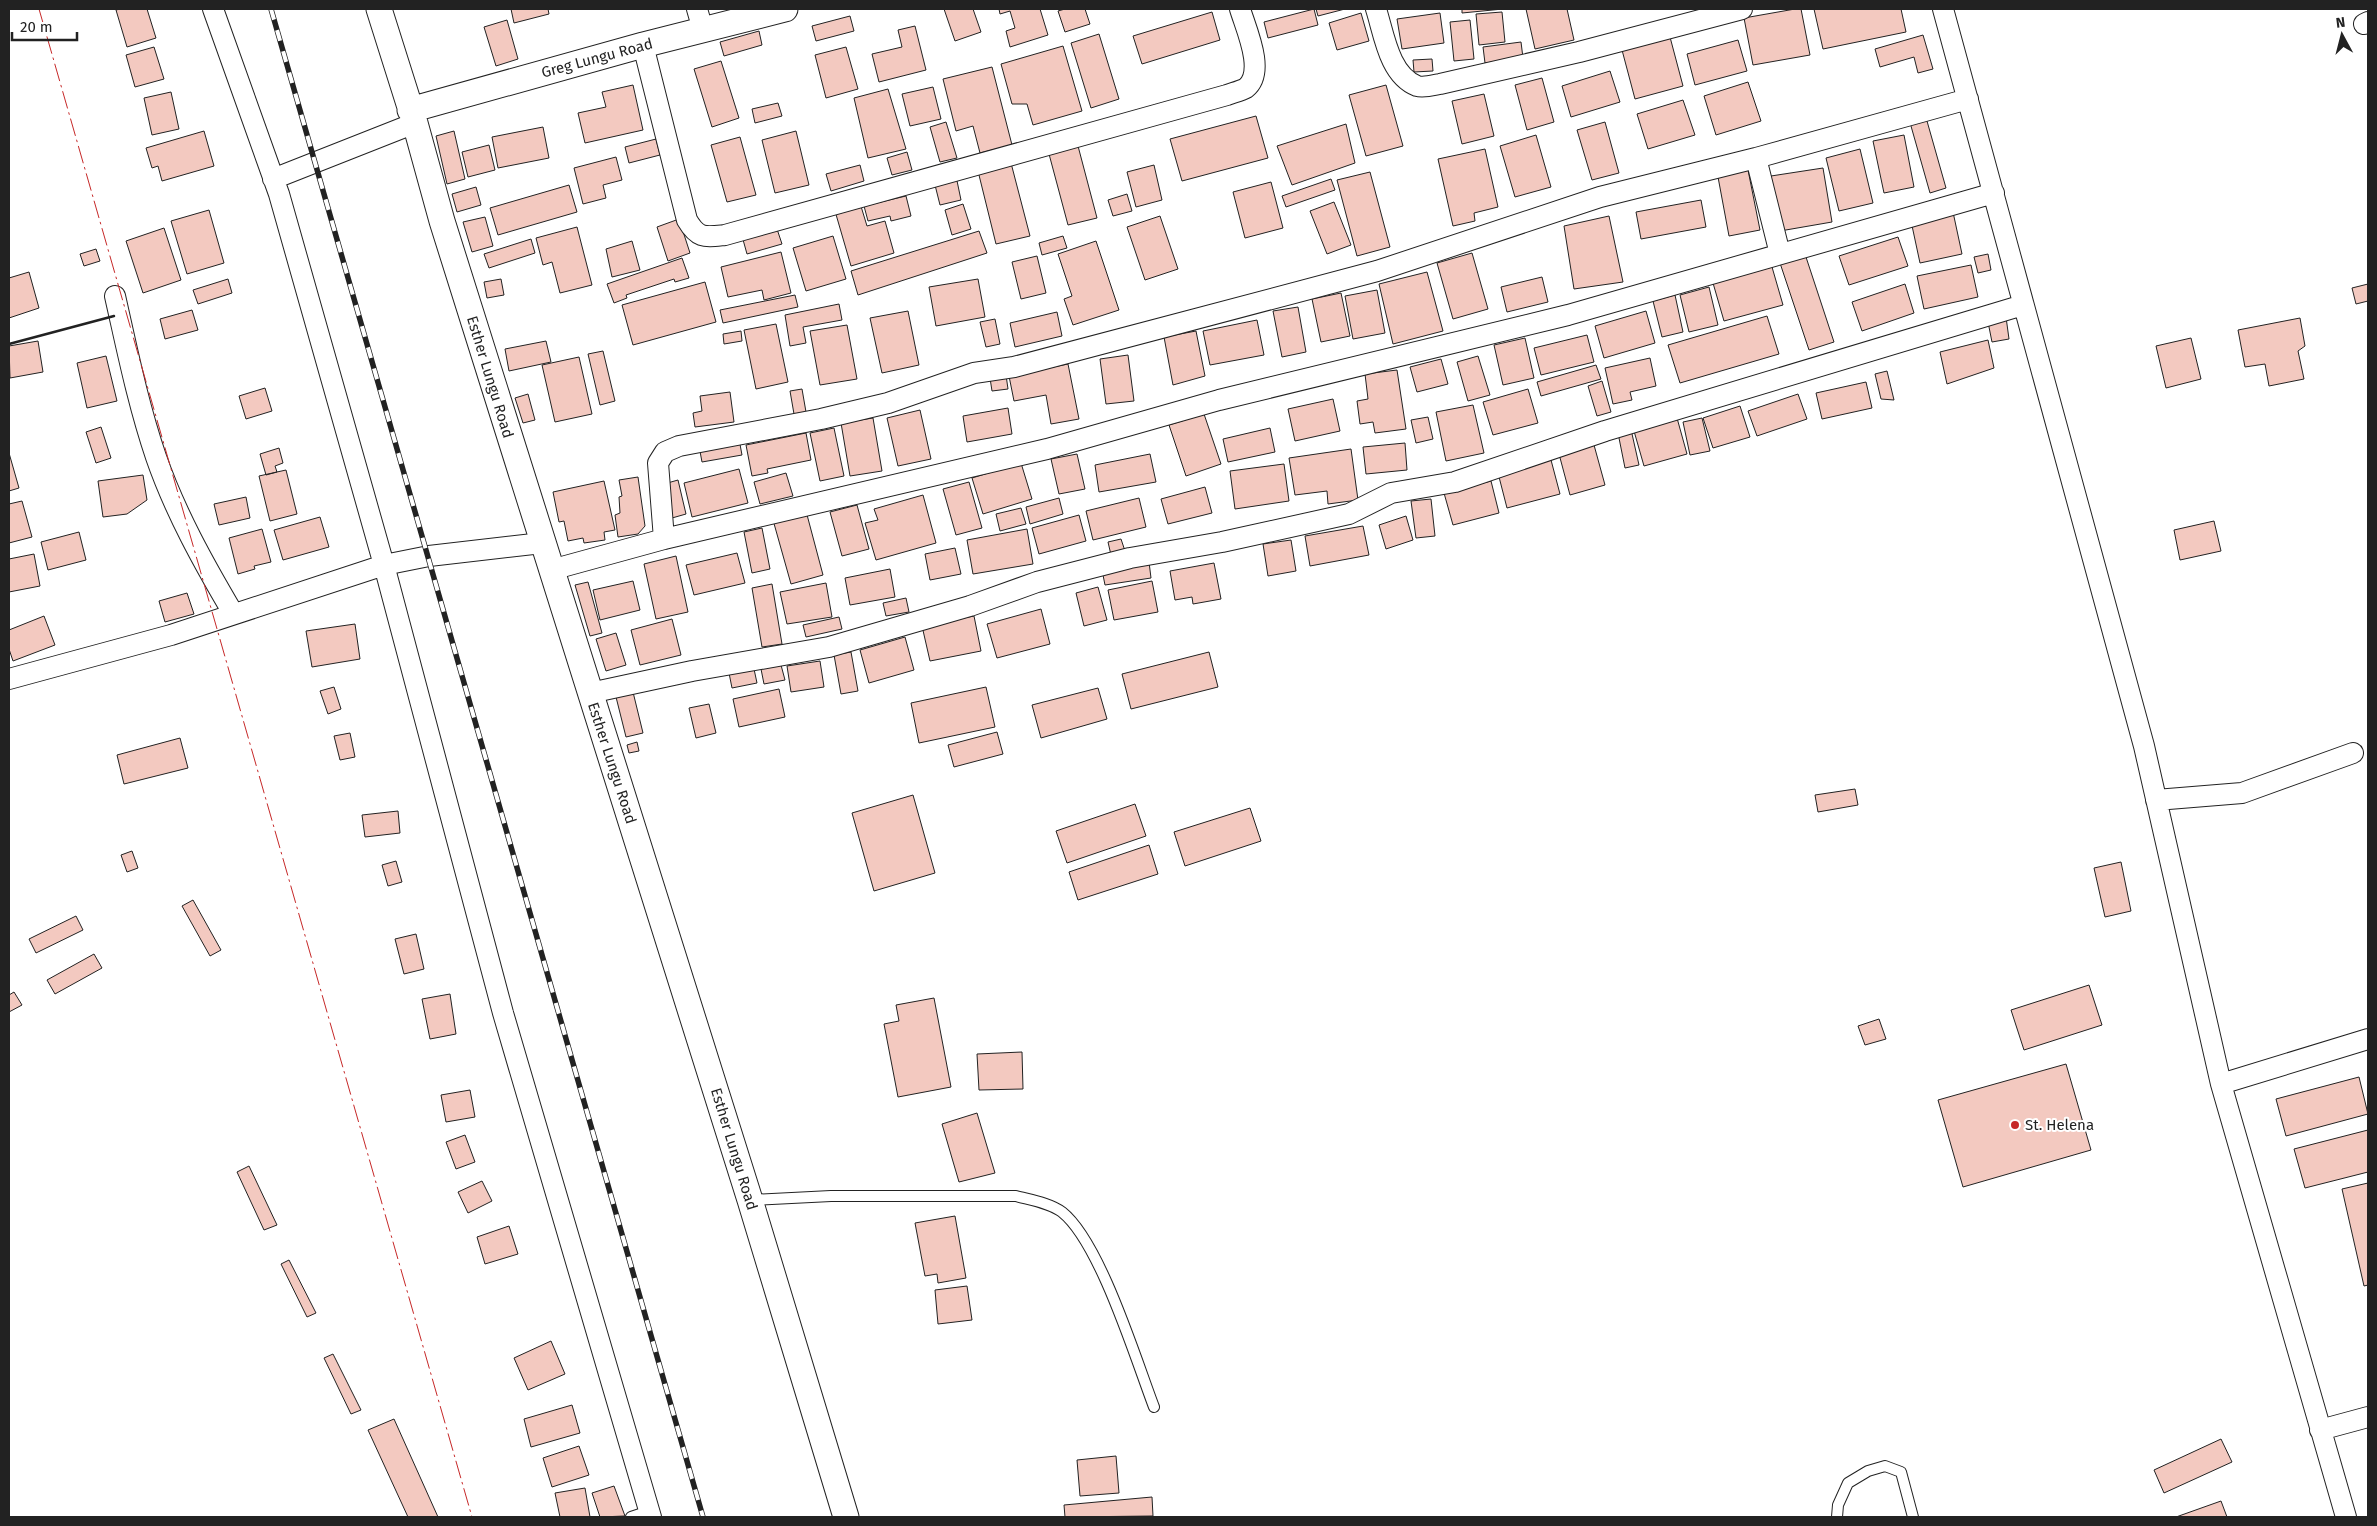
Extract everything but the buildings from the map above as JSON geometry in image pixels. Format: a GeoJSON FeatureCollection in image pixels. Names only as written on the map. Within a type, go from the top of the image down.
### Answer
{"type":"FeatureCollection","features":[{"type":"Feature","properties":{"kind":"street"},"geometry":{"type":"LineString","coordinates":[[213,9],[273,179],[384,564],[503,1013],[644,1515]]}},
{"type":"Feature","properties":{"kind":"street","name":"Esther Lungu Road"},"geometry":{"type":"LineString","coordinates":[[379,9],[442,222],[750,1200],[846,1517]]}},
{"type":"Feature","properties":{"kind":"street","name":"Greg Lungu Road"},"geometry":{"type":"LineString","coordinates":[[412,117],[642,45],[700,19],[785,9]]}},
{"type":"Feature","properties":{"kind":"street"},"geometry":{"type":"LineString","coordinates":[[642,45],[687,220],[694,231],[704,237],[725,236],[1227,95],[1246,88],[1255,74],[1254,57],[1240,9]]}},
{"type":"Feature","properties":{"kind":"street"},"geometry":{"type":"LineString","coordinates":[[1376,9],[1390,56],[1406,80],[1419,87],[1440,84],[1570,54],[1742,9]]}},
{"type":"Feature","properties":{"kind":"street"},"geometry":{"type":"LineString","coordinates":[[1943,9],[2144,746],[2220,1084],[2346,1517]]}},
{"type":"Feature","properties":{"kind":"street"},"geometry":{"type":"LineString","coordinates":[[664,538],[658,464],[665,452],[679,446],[821,420],[888,403],[974,373],[1014,367],[1377,271],[1600,197],[1756,158],[1968,99]]}},
{"type":"Feature","properties":{"kind":"street"},"geometry":{"type":"LineString","coordinates":[[273,179],[412,117]]}},
{"type":"Feature","properties":{"kind":"street"},"geometry":{"type":"LineString","coordinates":[[1756,158],[1780,254]]}},
{"type":"Feature","properties":{"kind":"street"},"geometry":{"type":"LineString","coordinates":[[551,570],[664,538],[1047,449],[1229,398],[1568,315],[1994,193]]}},
{"type":"Feature","properties":{"kind":"street"},"geometry":{"type":"LineString","coordinates":[[115,296],[141,405],[156,458],[180,515],[233,613]]}},
{"type":"Feature","properties":{"kind":"street"},"geometry":{"type":"LineString","coordinates":[[590,693],[692,671],[828,647],[970,606],[1037,582],[1130,558],[1222,542],[1349,514],[1391,493],[1455,482],[1605,431],[2023,305]]}},
{"type":"Feature","properties":{"kind":"street"},"geometry":{"type":"LineString","coordinates":[[9,679],[171,635],[384,564],[429,556],[542,543]]}},
{"type":"Feature","properties":{"kind":"street"},"geometry":{"type":"LineString","coordinates":[[2156,800],[2242,794],[2353,753]]}},
{"type":"Feature","properties":{"kind":"street"},"geometry":{"type":"LineString","coordinates":[[2220,1084],[2368,1039]]}},
{"type":"Feature","properties":{"kind":"street"},"geometry":{"type":"LineString","coordinates":[[2320,1430],[2368,1417]]}},
{"type":"Feature","properties":{"kind":"lane"},"geometry":{"type":"LineString","coordinates":[[750,1200],[851,1196],[1016,1196],[1039,1202],[1062,1212],[1086,1242],[1110,1290],[1154,1407]]}},
{"type":"Feature","properties":{"kind":"lane"},"geometry":{"type":"LineString","coordinates":[[1837,1517],[1838,1505],[1848,1482],[1868,1471],[1885,1466],[1901,1472],[1913,1517]]}},
{"type":"Feature","properties":{"kind":"railway"},"geometry":{"type":"LineString","coordinates":[[271,9],[703,1517]]}},
{"type":"Feature","properties":{"kind":"wall"},"geometry":{"type":"LineString","coordinates":[[9,344],[114,316]]}},
{"type":"Feature","properties":{"kind":"power"},"geometry":{"type":"LineString","coordinates":[[39,9],[472,1517]]}},
{"type":"Feature","properties":{"kind":"place","name":"St. Helena"},"geometry":{"type":"Point","coordinates":[2015,1125]}}]}
